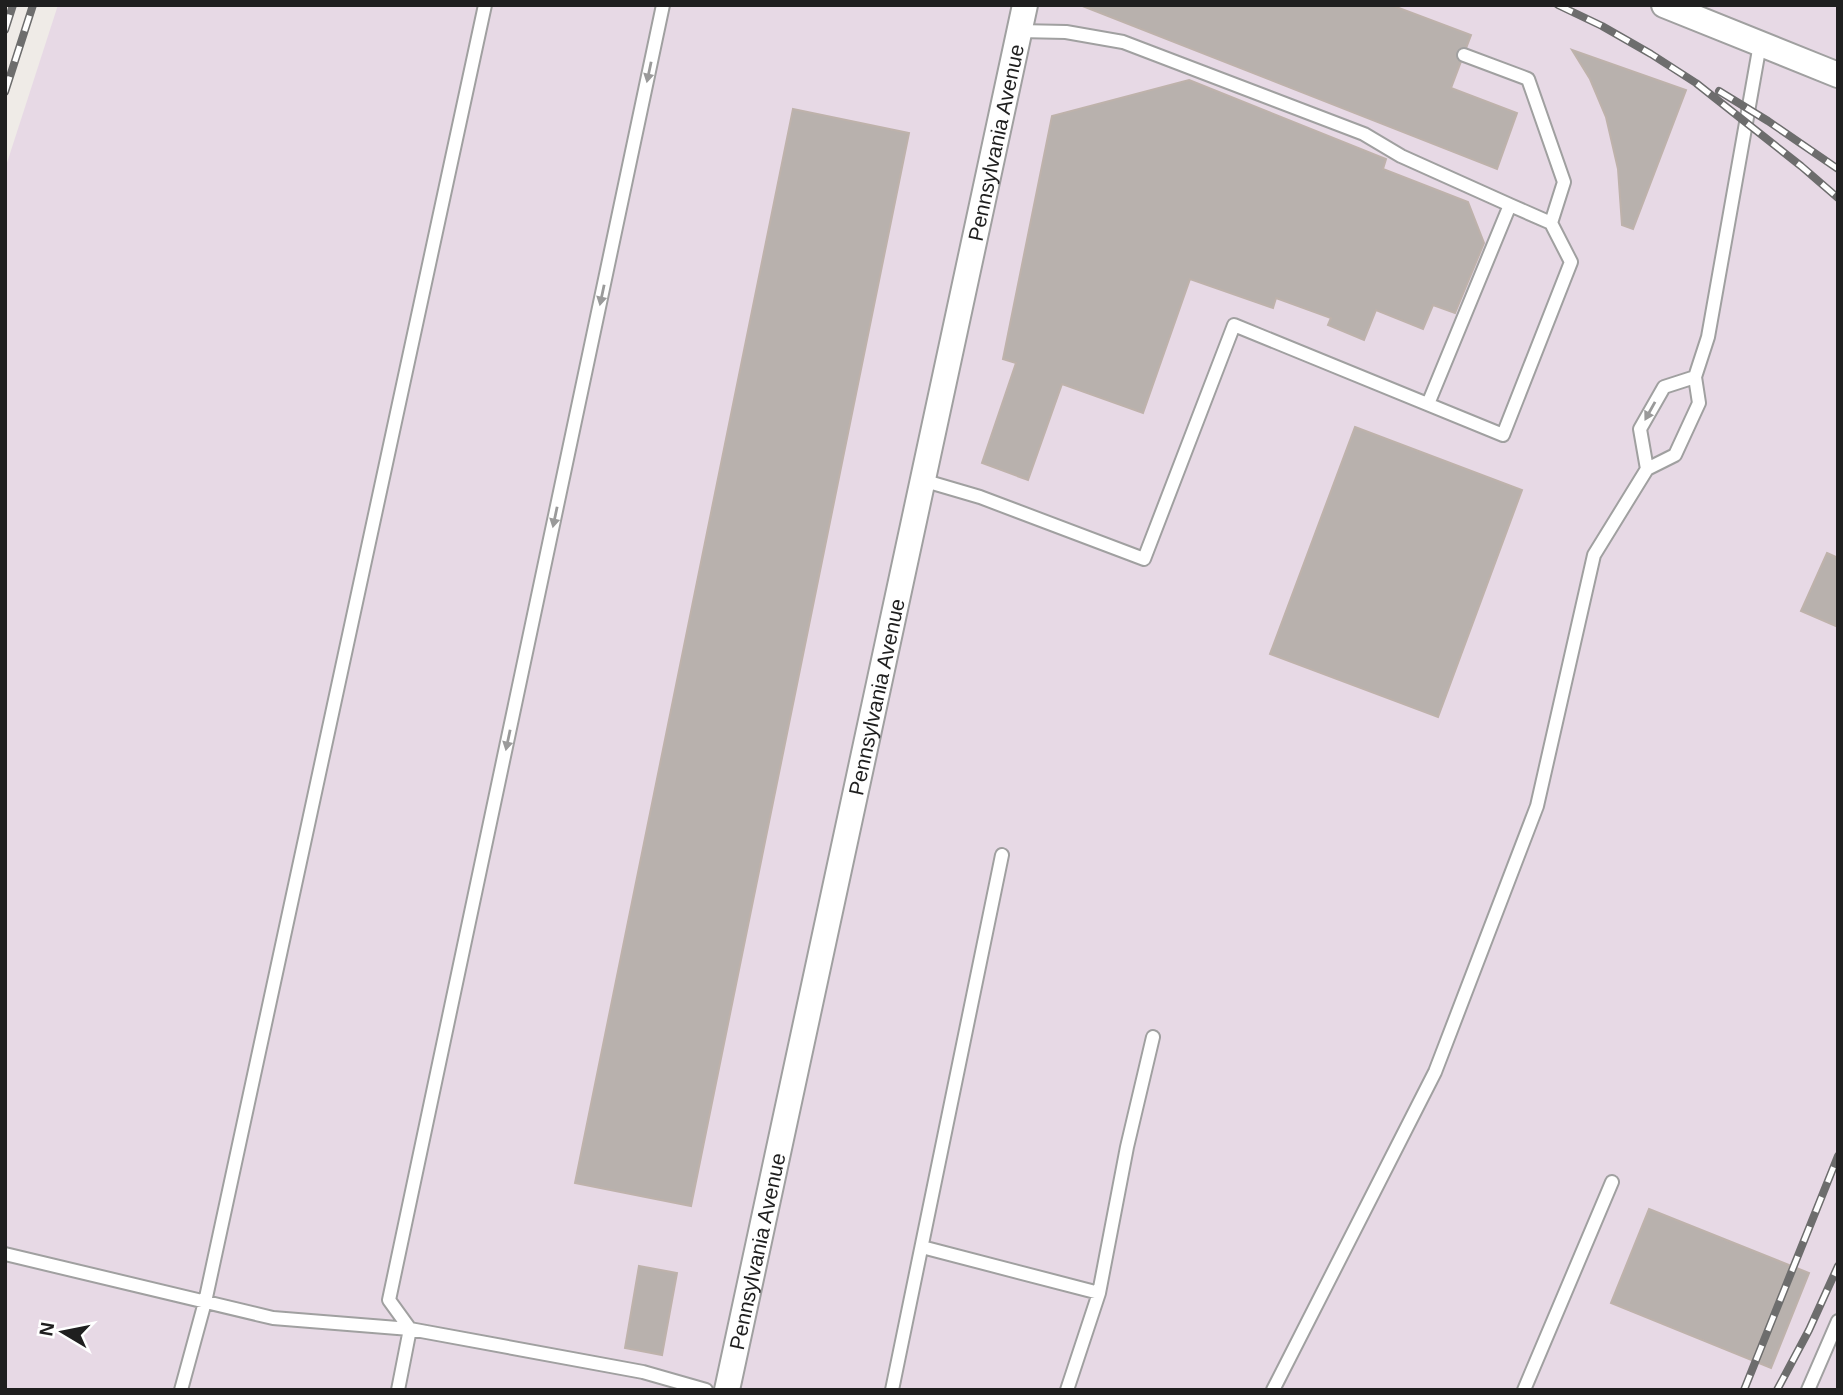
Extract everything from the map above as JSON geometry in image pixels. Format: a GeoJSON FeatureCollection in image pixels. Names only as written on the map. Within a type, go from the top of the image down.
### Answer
{"type":"FeatureCollection","features":[{"type":"Feature","properties":{"kind":"street","name":"Pennsylvania Avenue"},"geometry":{"type":"LineString","coordinates":[[727,1390],[1025,5]]}},
{"type":"Feature","properties":{"kind":"street"},"geometry":{"type":"LineString","coordinates":[[1664,5],[1838,75]]}},
{"type":"Feature","properties":{"kind":"lane"},"geometry":{"type":"LineString","coordinates":[[181,1390],[205,1302],[485,5]]}},
{"type":"Feature","properties":{"kind":"lane"},"geometry":{"type":"LineString","coordinates":[[398,1390],[411,1329],[389,1300],[663,5]]}},
{"type":"Feature","properties":{"kind":"lane"},"geometry":{"type":"LineString","coordinates":[[922,480],[980,497],[1144,559],[1234,325],[1503,435],[1572,262],[1551,223],[1401,156],[1364,134],[1123,42],[1066,32],[1019,31]]}},
{"type":"Feature","properties":{"kind":"lane"},"geometry":{"type":"LineString","coordinates":[[1273,1390],[1435,1072],[1537,806],[1594,555],[1647,470],[1675,455],[1699,403],[1695,377],[1708,337],[1760,44]]}},
{"type":"Feature","properties":{"kind":"lane"},"geometry":{"type":"LineString","coordinates":[[1464,55],[1528,79],[1564,182],[1551,223]]}},
{"type":"Feature","properties":{"kind":"lane"},"geometry":{"type":"LineString","coordinates":[[1428,404],[1510,205]]}},
{"type":"Feature","properties":{"kind":"lane"},"geometry":{"type":"LineString","coordinates":[[1647,470],[1640,429],[1664,387],[1695,377]]}},
{"type":"Feature","properties":{"kind":"lane"},"geometry":{"type":"LineString","coordinates":[[892,1390],[1002,855]]}},
{"type":"Feature","properties":{"kind":"lane"},"geometry":{"type":"LineString","coordinates":[[1067,1390],[1099,1293],[1127,1147],[1153,1037]]}},
{"type":"Feature","properties":{"kind":"lane"},"geometry":{"type":"LineString","coordinates":[[1524,1390],[1612,1182]]}},
{"type":"Feature","properties":{"kind":"lane"},"geometry":{"type":"LineString","coordinates":[[922,1247],[1099,1293]]}},
{"type":"Feature","properties":{"kind":"lane"},"geometry":{"type":"LineString","coordinates":[[5,1254],[273,1318],[411,1329],[643,1372],[706,1390]]}},
{"type":"Feature","properties":{"kind":"lane"},"geometry":{"type":"LineString","coordinates":[[1808,1390],[1838,1321]]}},
{"type":"Feature","properties":{"kind":"shaded area"},"geometry":{"type":"Polygon","coordinates":[[[58,5],[1838,5],[1838,1390],[5,1390],[5,169],[58,5]]]}},
{"type":"Feature","properties":{"kind":"building"},"geometry":{"type":"Polygon","coordinates":[[[1080,5],[1391,5],[1471,35],[1451,88],[1517,113],[1497,169],[1080,5]]]}},
{"type":"Feature","properties":{"kind":"building"},"geometry":{"type":"Polygon","coordinates":[[[1572,50],[1686,90],[1633,229],[1622,225],[1618,169],[1606,117],[1590,79],[1572,50]]]}},
{"type":"Feature","properties":{"kind":"building"},"geometry":{"type":"Polygon","coordinates":[[[1189,80],[1386,159],[1383,169],[1468,202],[1484,243],[1455,313],[1433,305],[1423,329],[1376,310],[1364,340],[1328,325],[1331,318],[1276,298],[1273,308],[1190,279],[1143,413],[1062,384],[1028,480],[982,463],[1016,363],[1003,359],[1052,116],[1189,80]]]}},
{"type":"Feature","properties":{"kind":"building"},"geometry":{"type":"Polygon","coordinates":[[[793,109],[909,133],[691,1206],[575,1183],[793,109]]]}},
{"type":"Feature","properties":{"kind":"building"},"geometry":{"type":"Polygon","coordinates":[[[1355,427],[1522,490],[1438,717],[1270,654],[1355,427]]]}},
{"type":"Feature","properties":{"kind":"building"},"geometry":{"type":"Polygon","coordinates":[[[1827,553],[1838,558],[1838,627],[1801,611],[1827,553]]]}},
{"type":"Feature","properties":{"kind":"building"},"geometry":{"type":"Polygon","coordinates":[[[1649,1209],[1809,1273],[1771,1368],[1611,1303],[1649,1209]]]}},
{"type":"Feature","properties":{"kind":"building"},"geometry":{"type":"Polygon","coordinates":[[[639,1266],[677,1273],[662,1355],[625,1348],[639,1266]]]}},
{"type":"Feature","properties":{"kind":"railway"},"geometry":{"type":"LineString","coordinates":[[5,30],[13,5]]}},
{"type":"Feature","properties":{"kind":"railway"},"geometry":{"type":"LineString","coordinates":[[5,92],[33,5]]}},
{"type":"Feature","properties":{"kind":"railway"},"geometry":{"type":"LineString","coordinates":[[1558,5],[1602,26],[1696,83],[1838,198]]}},
{"type":"Feature","properties":{"kind":"railway"},"geometry":{"type":"LineString","coordinates":[[1719,91],[1838,169]]}},
{"type":"Feature","properties":{"kind":"railway"},"geometry":{"type":"LineString","coordinates":[[1744,1390],[1838,1156]]}},
{"type":"Feature","properties":{"kind":"railway"},"geometry":{"type":"LineString","coordinates":[[1777,1390],[1809,1330],[1838,1266]]}}]}
